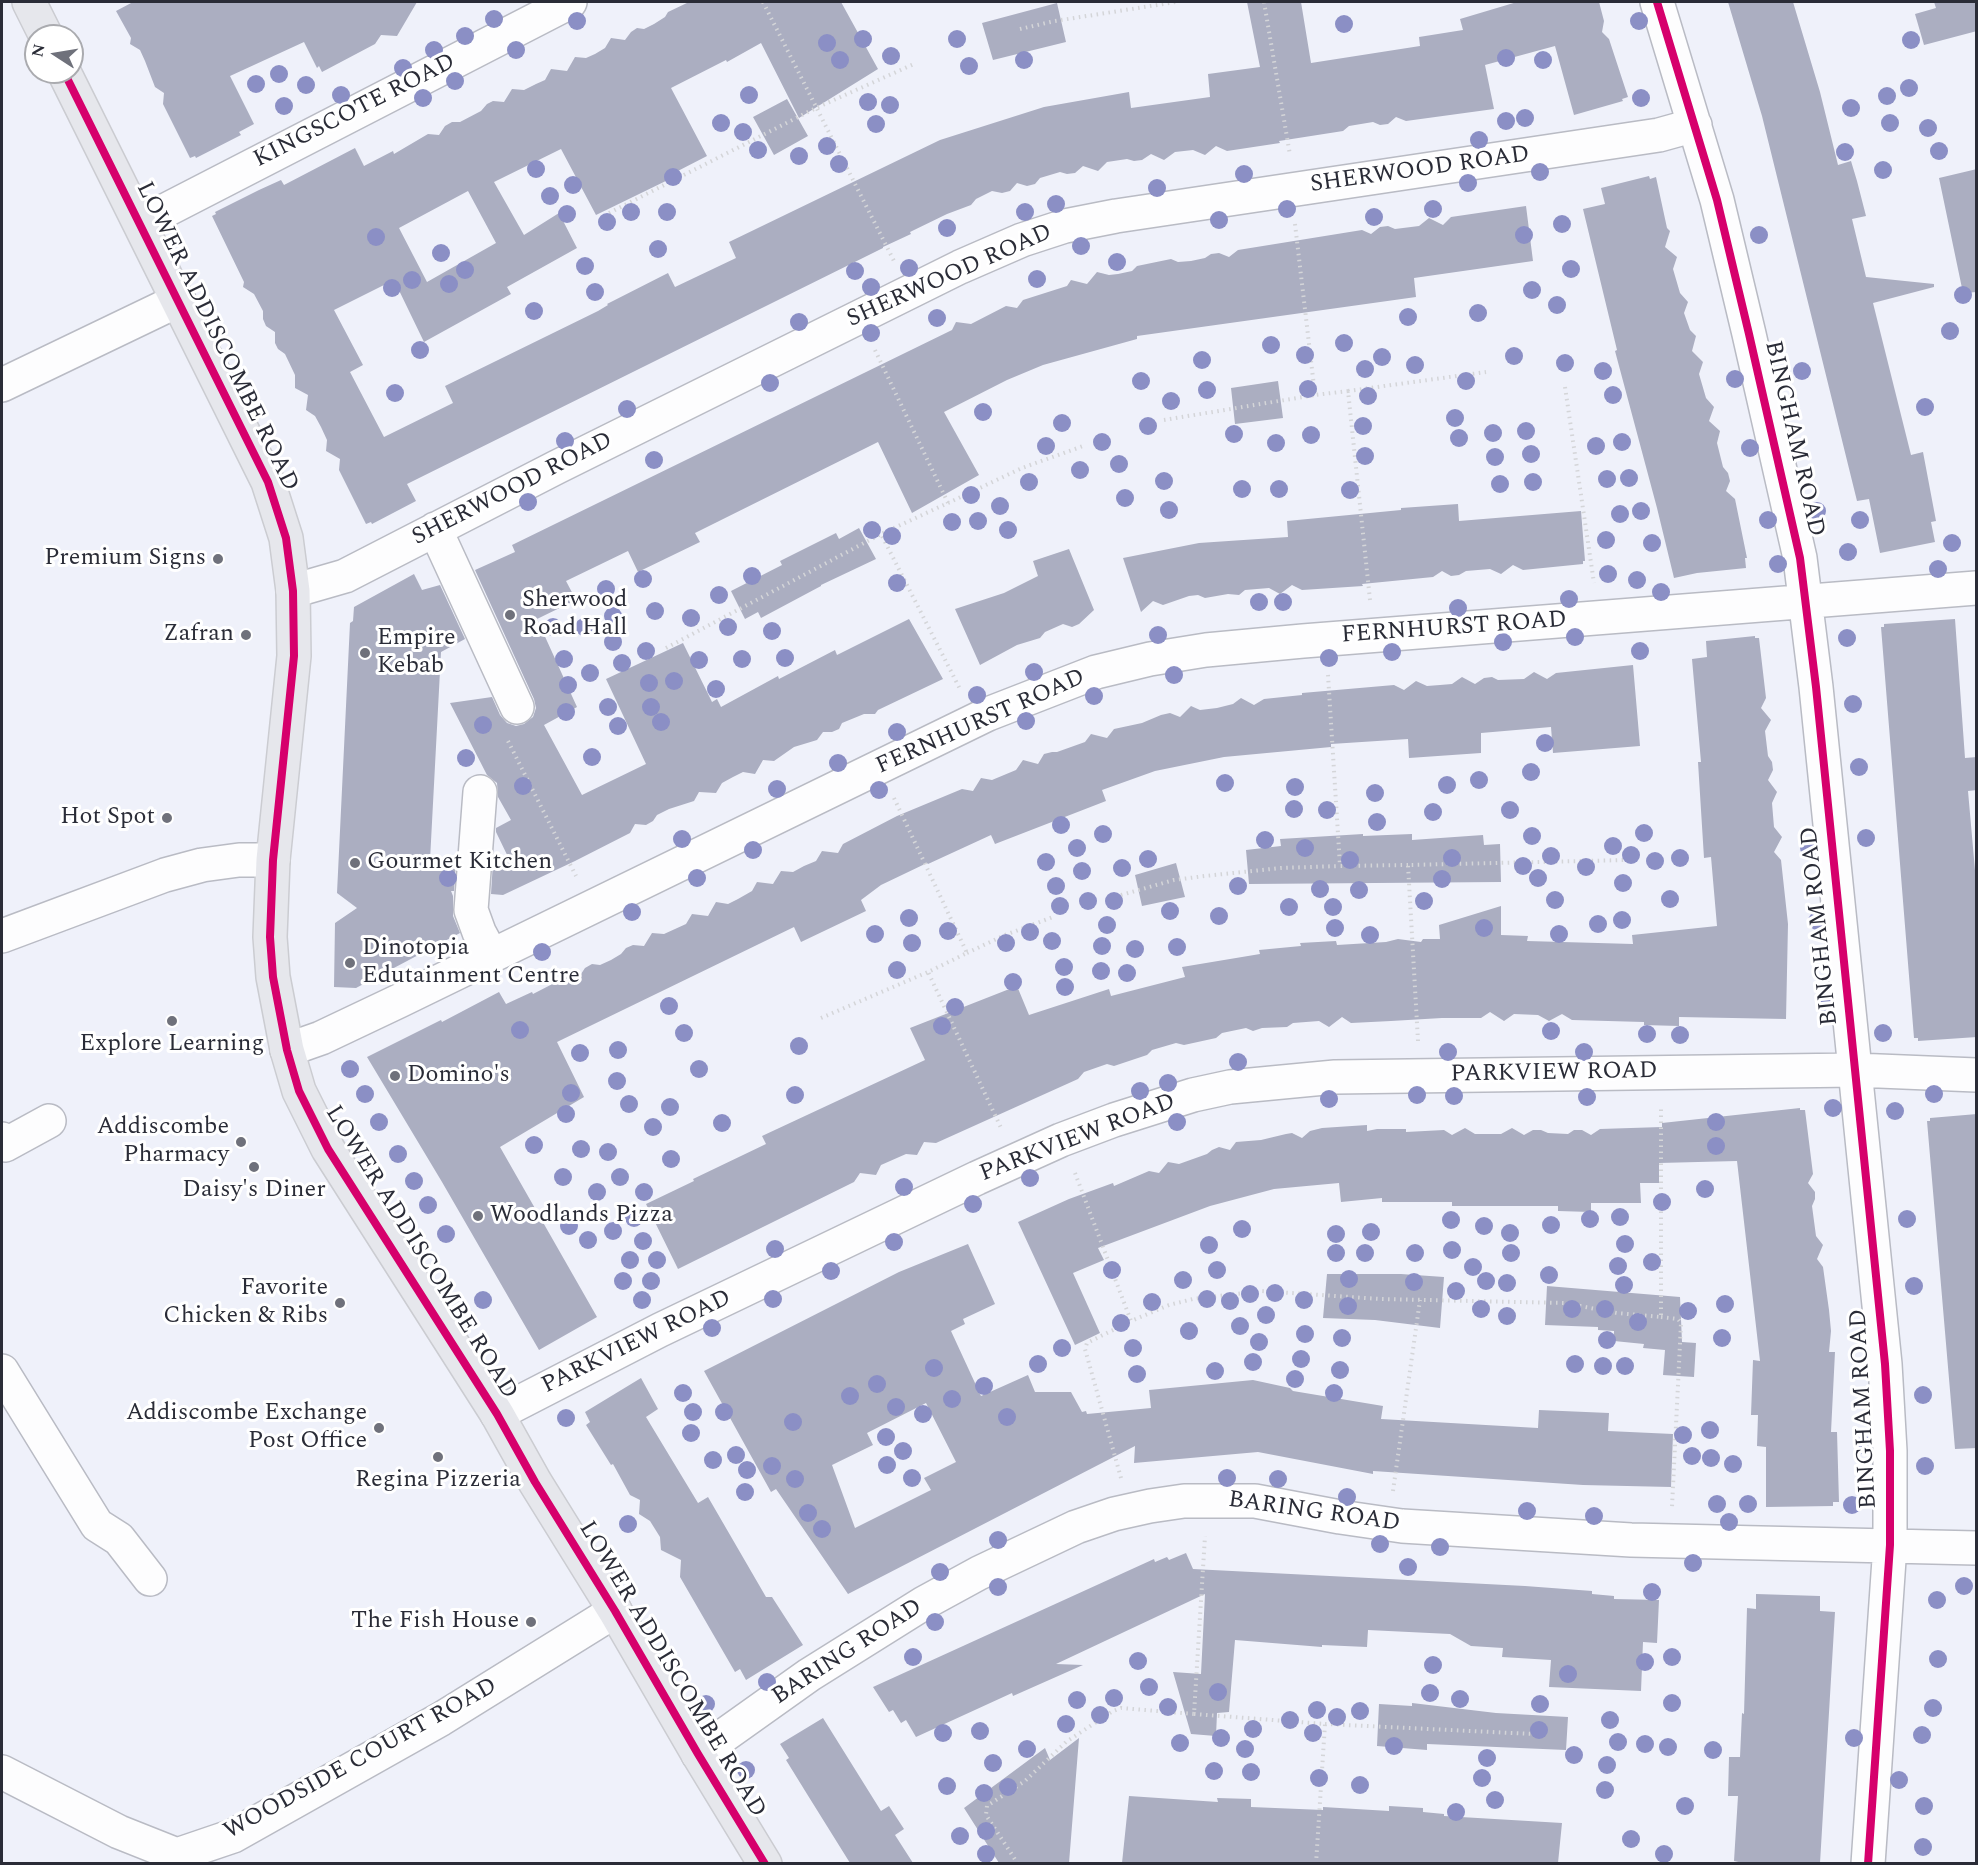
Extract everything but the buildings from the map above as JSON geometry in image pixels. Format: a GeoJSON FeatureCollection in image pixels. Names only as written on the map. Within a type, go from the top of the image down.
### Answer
{"type":"FeatureCollection","features":[{"type":"Feature","properties":{"kind":"main road"},"geometry":{"type":"LineString","coordinates":[[29,2],[40,24]]}},
{"type":"Feature","properties":{"kind":"main road","name":"LOWER ADDISCOMBE ROAD"},"geometry":{"type":"LineString","coordinates":[[70,84],[268,482],[286,538],[294,591],[294,656],[273,860],[270,936],[273,977],[299,1091],[327,1149],[497,1414],[535,1482],[615,1611],[698,1754],[765,1863]]}},
{"type":"Feature","properties":{"kind":"street","name":"KINGSCOTE ROAD"},"geometry":{"type":"LineString","coordinates":[[141,223],[570,2]]}},
{"type":"Feature","properties":{"kind":"street","name":"BINGHAM ROAD"},"geometry":{"type":"LineString","coordinates":[[1657,2],[1728,240],[1796,538],[1806,602],[1885,1364],[1891,1496],[1890,1545],[1868,1863]]}},
{"type":"Feature","properties":{"kind":"street","name":"SHERWOOD ROAD"},"geometry":{"type":"LineString","coordinates":[[294,591],[345,576],[960,267],[1022,240],[1065,226],[1116,216],[1659,135],[1695,125]]}},
{"type":"Feature","properties":{"kind":"street"},"geometry":{"type":"LineString","coordinates":[[2,385],[178,300]]}},
{"type":"Feature","properties":{"kind":"street"},"geometry":{"type":"LineString","coordinates":[[435,529],[517,708]]}},
{"type":"Feature","properties":{"kind":"street","name":"FERNHURST ROAD"},"geometry":{"type":"LineString","coordinates":[[288,1050],[326,1036],[987,714],[1095,672],[1149,659],[1206,650],[1977,588]]}},
{"type":"Feature","properties":{"kind":"street"},"geometry":{"type":"LineString","coordinates":[[480,792],[471,910],[473,919],[492,956]]}},
{"type":"Feature","properties":{"kind":"street"},"geometry":{"type":"LineString","coordinates":[[2,936],[184,870],[239,860],[273,860]]}},
{"type":"Feature","properties":{"kind":"street","name":"PARKVIEW ROAD"},"geometry":{"type":"LineString","coordinates":[[497,1414],[660,1330],[977,1178],[1114,1119],[1193,1095],[1230,1087],[1335,1077],[1855,1070],[1977,1075]]}},
{"type":"Feature","properties":{"kind":"street"},"geometry":{"type":"LineString","coordinates":[[2,1139],[4,1145],[50,1121]]}},
{"type":"Feature","properties":{"kind":"street"},"geometry":{"type":"LineString","coordinates":[[2,1371],[97,1525],[118,1539],[150,1579]]}},
{"type":"Feature","properties":{"kind":"street","name":"BARING ROAD"},"geometry":{"type":"LineString","coordinates":[[698,1754],[809,1675],[924,1603],[979,1573],[1076,1527],[1114,1514],[1150,1506],[1184,1501],[1255,1501],[1402,1526],[1631,1540],[1760,1545],[1977,1548]]}},
{"type":"Feature","properties":{"kind":"street","name":"WOODSIDE COURT ROAD"},"geometry":{"type":"LineString","coordinates":[[2,1772],[119,1832],[177,1855],[233,1836],[441,1719],[615,1611]]}},
{"type":"Feature","properties":{"kind":"path"},"geometry":{"type":"LineString","coordinates":[[763,2],[897,268]]}},
{"type":"Feature","properties":{"kind":"path"},"geometry":{"type":"LineString","coordinates":[[1020,29],[1055,21],[1176,2]]}},
{"type":"Feature","properties":{"kind":"path"},"geometry":{"type":"LineString","coordinates":[[1264,2],[1292,163]]}},
{"type":"Feature","properties":{"kind":"path"},"geometry":{"type":"LineString","coordinates":[[609,213],[816,108],[914,64]]}},
{"type":"Feature","properties":{"kind":"path"},"geometry":{"type":"LineString","coordinates":[[1294,216],[1316,395]]}},
{"type":"Feature","properties":{"kind":"path"},"geometry":{"type":"LineString","coordinates":[[871,341],[948,503]]}},
{"type":"Feature","properties":{"kind":"path"},"geometry":{"type":"LineString","coordinates":[[1164,420],[1316,395],[1486,372]]}},
{"type":"Feature","properties":{"kind":"path"},"geometry":{"type":"LineString","coordinates":[[1565,387],[1595,590]]}},
{"type":"Feature","properties":{"kind":"path"},"geometry":{"type":"LineString","coordinates":[[1348,391],[1371,607]]}},
{"type":"Feature","properties":{"kind":"path"},"geometry":{"type":"LineString","coordinates":[[666,648],[881,534],[1022,468],[1086,445]]}},
{"type":"Feature","properties":{"kind":"path"},"geometry":{"type":"LineString","coordinates":[[881,534],[962,694]]}},
{"type":"Feature","properties":{"kind":"path"},"geometry":{"type":"LineString","coordinates":[[1328,665],[1340,866]]}},
{"type":"Feature","properties":{"kind":"path"},"geometry":{"type":"LineString","coordinates":[[517,708],[516,717],[503,723],[503,730],[579,882]]}},
{"type":"Feature","properties":{"kind":"path"},"geometry":{"type":"LineString","coordinates":[[890,791],[967,953]]}},
{"type":"Feature","properties":{"kind":"path"},"geometry":{"type":"LineString","coordinates":[[1122,895],[1174,880],[1281,868],[1627,860]]}},
{"type":"Feature","properties":{"kind":"path"},"geometry":{"type":"LineString","coordinates":[[1407,865],[1418,1045]]}},
{"type":"Feature","properties":{"kind":"path"},"geometry":{"type":"LineString","coordinates":[[821,1018],[928,972],[1005,935],[1053,917]]}},
{"type":"Feature","properties":{"kind":"path"},"geometry":{"type":"LineString","coordinates":[[928,972],[1005,1136]]}},
{"type":"Feature","properties":{"kind":"path"},"geometry":{"type":"LineString","coordinates":[[1661,1102],[1661,1317]]}},
{"type":"Feature","properties":{"kind":"path"},"geometry":{"type":"LineString","coordinates":[[1072,1165],[1131,1321]]}},
{"type":"Feature","properties":{"kind":"path"},"geometry":{"type":"LineString","coordinates":[[1122,1484],[1085,1349],[1087,1343],[1169,1305],[1193,1299],[1261,1291],[1420,1300],[1564,1303],[1617,1313],[1678,1319],[1681,1323],[1672,1514]]}},
{"type":"Feature","properties":{"kind":"path"},"geometry":{"type":"LineString","coordinates":[[1392,1497],[1420,1300]]}},
{"type":"Feature","properties":{"kind":"path"},"geometry":{"type":"LineString","coordinates":[[1194,1714],[1205,1525]]}},
{"type":"Feature","properties":{"kind":"path"},"geometry":{"type":"LineString","coordinates":[[1018,1863],[986,1815],[987,1806],[1025,1781],[1066,1742],[1121,1708],[1325,1724],[1533,1734]]}},
{"type":"Feature","properties":{"kind":"path"},"geometry":{"type":"LineString","coordinates":[[1316,1863],[1325,1724]]}},
{"type":"Feature","properties":{"kind":"cycle path"},"geometry":{"type":"LineString","coordinates":[[1657,2],[1717,200],[1749,334],[1800,558],[1816,687],[1885,1364],[1890,1451],[1890,1545],[1868,1864]]}},
{"type":"Feature","properties":{"kind":"cycle path"},"geometry":{"type":"LineString","coordinates":[[70,84],[268,482],[286,538],[293,591],[294,656],[273,860],[270,937],[273,977],[287,1050],[299,1091],[328,1149],[497,1414],[535,1482],[615,1611],[765,1864]]}},
{"type":"Feature","properties":{"kind":"place","name":"Premium Signs"},"geometry":{"type":"Point","coordinates":[218,559]}},
{"type":"Feature","properties":{"kind":"place","name":"Sherwood Road Hall"},"geometry":{"type":"Point","coordinates":[510,615]}},
{"type":"Feature","properties":{"kind":"place","name":"Zafran"},"geometry":{"type":"Point","coordinates":[246,635]}},
{"type":"Feature","properties":{"kind":"place","name":"Empire Kebab"},"geometry":{"type":"Point","coordinates":[365,653]}},
{"type":"Feature","properties":{"kind":"place","name":"Hot Spot"},"geometry":{"type":"Point","coordinates":[167,818]}},
{"type":"Feature","properties":{"kind":"place","name":"Gourmet Kitchen"},"geometry":{"type":"Point","coordinates":[355,863]}},
{"type":"Feature","properties":{"kind":"place","name":"Dinotopia Edutainment Centre"},"geometry":{"type":"Point","coordinates":[350,963]}},
{"type":"Feature","properties":{"kind":"place","name":"Explore Learning"},"geometry":{"type":"Point","coordinates":[172,1021]}},
{"type":"Feature","properties":{"kind":"place","name":"Domino's"},"geometry":{"type":"Point","coordinates":[395,1076]}},
{"type":"Feature","properties":{"kind":"place","name":"Addiscombe Pharmacy"},"geometry":{"type":"Point","coordinates":[241,1142]}},
{"type":"Feature","properties":{"kind":"place","name":"Daisy's Diner"},"geometry":{"type":"Point","coordinates":[254,1167]}},
{"type":"Feature","properties":{"kind":"place","name":"Woodlands Pizza"},"geometry":{"type":"Point","coordinates":[478,1216]}},
{"type":"Feature","properties":{"kind":"place","name":"Favorite Chicken & Ribs"},"geometry":{"type":"Point","coordinates":[340,1303]}},
{"type":"Feature","properties":{"kind":"place","name":"Addiscombe Exchange Post Office"},"geometry":{"type":"Point","coordinates":[379,1428]}},
{"type":"Feature","properties":{"kind":"place","name":"Regina Pizzeria"},"geometry":{"type":"Point","coordinates":[438,1457]}},
{"type":"Feature","properties":{"kind":"place","name":"The Fish House"},"geometry":{"type":"Point","coordinates":[531,1622]}}]}
